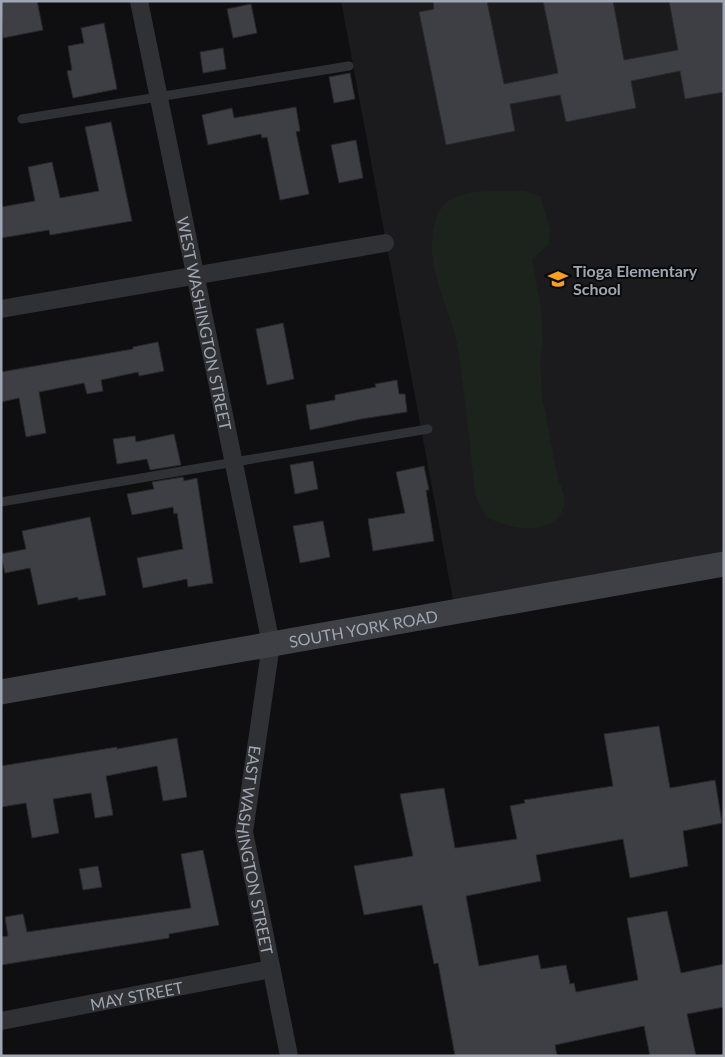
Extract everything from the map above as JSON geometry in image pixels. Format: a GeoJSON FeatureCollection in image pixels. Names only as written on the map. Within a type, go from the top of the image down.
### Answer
{"type":"FeatureCollection","features":[{"type":"Feature","properties":{"kind":"main road","name":"SOUTH YORK ROAD"},"geometry":{"type":"LineString","coordinates":[[1,692],[724,564]]}},
{"type":"Feature","properties":{"kind":"street","name":"WEST WASHINGTON STREET"},"geometry":{"type":"LineString","coordinates":[[139,1],[272,644]]}},
{"type":"Feature","properties":{"kind":"street"},"geometry":{"type":"LineString","coordinates":[[1,309],[384,243]]}},
{"type":"Feature","properties":{"kind":"street","name":"EAST WASHINGTON STREET"},"geometry":{"type":"LineString","coordinates":[[272,644],[244,832],[289,1056]]}},
{"type":"Feature","properties":{"kind":"street","name":"MAY STREET"},"geometry":{"type":"LineString","coordinates":[[1,1022],[271,969]]}},
{"type":"Feature","properties":{"kind":"lane"},"geometry":{"type":"LineString","coordinates":[[22,119],[349,66]]}},
{"type":"Feature","properties":{"kind":"lane"},"geometry":{"type":"LineString","coordinates":[[1,502],[234,464],[428,429]]}},
{"type":"Feature","properties":{"kind":"shaded area","name":"Tioga Elementary School"},"geometry":{"type":"Polygon","coordinates":[[[341,1],[724,1],[724,557],[454,605],[341,1]]]}},
{"type":"Feature","properties":{"kind":"shaded area"},"geometry":{"type":"Polygon","coordinates":[[[525,191],[541,197],[550,229],[549,244],[532,259],[541,308],[543,341],[540,359],[542,395],[558,480],[564,497],[562,512],[558,517],[545,526],[535,528],[511,526],[488,518],[478,503],[475,493],[459,354],[453,328],[436,277],[432,246],[437,216],[449,200],[469,193],[525,191]]]}},
{"type":"Feature","properties":{"kind":"building"},"geometry":{"type":"Polygon","coordinates":[[[1,1],[37,1],[43,30],[3,38],[1,1]]]}},
{"type":"Feature","properties":{"kind":"building"},"geometry":{"type":"Polygon","coordinates":[[[433,1],[487,1],[504,84],[558,73],[543,1],[613,1],[624,60],[678,50],[669,1],[724,1],[724,92],[685,99],[680,71],[631,81],[636,108],[566,122],[560,95],[510,104],[515,131],[446,145],[419,12],[434,9],[433,1]]]}},
{"type":"Feature","properties":{"kind":"building"},"geometry":{"type":"Polygon","coordinates":[[[251,4],[257,33],[233,38],[227,9],[251,4]]]}},
{"type":"Feature","properties":{"kind":"building"},"geometry":{"type":"Polygon","coordinates":[[[104,23],[117,89],[73,98],[67,71],[72,70],[68,46],[84,43],[81,28],[104,23]]]}},
{"type":"Feature","properties":{"kind":"building"},"geometry":{"type":"Polygon","coordinates":[[[223,48],[226,69],[203,73],[200,52],[223,48]]]}},
{"type":"Feature","properties":{"kind":"building"},"geometry":{"type":"Polygon","coordinates":[[[350,73],[355,99],[334,103],[329,77],[350,73]]]}},
{"type":"Feature","properties":{"kind":"building"},"geometry":{"type":"Polygon","coordinates":[[[296,107],[300,131],[296,132],[309,194],[280,200],[267,137],[262,138],[261,134],[208,145],[202,115],[232,108],[234,118],[296,107]]]}},
{"type":"Feature","properties":{"kind":"building"},"geometry":{"type":"Polygon","coordinates":[[[111,122],[132,221],[50,235],[49,230],[1,238],[1,207],[35,201],[28,167],[52,162],[60,198],[99,191],[85,127],[111,122]]]}},
{"type":"Feature","properties":{"kind":"building"},"geometry":{"type":"Polygon","coordinates":[[[356,140],[363,178],[339,183],[331,145],[356,140]]]}},
{"type":"Feature","properties":{"kind":"building"},"geometry":{"type":"Polygon","coordinates":[[[283,323],[294,379],[267,385],[256,329],[283,323]]]}},
{"type":"Feature","properties":{"kind":"building"},"geometry":{"type":"Polygon","coordinates":[[[158,342],[164,371],[139,376],[138,372],[101,380],[103,391],[87,394],[84,383],[39,392],[46,433],[26,437],[19,398],[1,402],[1,372],[133,349],[133,347],[158,342]]]}},
{"type":"Feature","properties":{"kind":"building"},"geometry":{"type":"Polygon","coordinates":[[[397,380],[399,394],[405,394],[407,412],[361,419],[310,430],[306,405],[335,400],[335,395],[376,387],[375,384],[397,380]]]}},
{"type":"Feature","properties":{"kind":"building"},"geometry":{"type":"Polygon","coordinates":[[[174,434],[181,465],[150,470],[147,459],[117,464],[113,439],[135,436],[136,442],[174,434]]]}},
{"type":"Feature","properties":{"kind":"building"},"geometry":{"type":"Polygon","coordinates":[[[313,461],[318,489],[295,494],[290,465],[313,461]]]}},
{"type":"Feature","properties":{"kind":"building"},"geometry":{"type":"Polygon","coordinates":[[[424,466],[429,490],[426,490],[434,541],[373,551],[368,519],[405,513],[396,472],[424,466]]]}},
{"type":"Feature","properties":{"kind":"building"},"geometry":{"type":"Polygon","coordinates":[[[183,477],[184,481],[197,478],[213,583],[188,587],[187,579],[143,588],[137,558],[183,549],[177,513],[174,514],[173,507],[132,515],[127,494],[154,489],[152,482],[183,477]]]}},
{"type":"Feature","properties":{"kind":"building"},"geometry":{"type":"Polygon","coordinates":[[[90,517],[106,595],[78,600],[78,597],[38,605],[30,568],[5,573],[1,554],[26,549],[22,531],[90,517]]]}},
{"type":"Feature","properties":{"kind":"building"},"geometry":{"type":"Polygon","coordinates":[[[323,521],[330,557],[300,563],[293,526],[323,521]]]}},
{"type":"Feature","properties":{"kind":"building"},"geometry":{"type":"Polygon","coordinates":[[[659,726],[670,788],[715,780],[722,823],[683,831],[688,866],[630,878],[623,839],[536,855],[541,881],[466,896],[479,966],[538,955],[541,969],[566,965],[570,984],[574,983],[576,992],[638,980],[627,918],[667,911],[681,973],[724,964],[724,1007],[687,1014],[696,1056],[650,1056],[644,1026],[555,1045],[557,1056],[455,1056],[438,963],[434,964],[422,905],[364,915],[354,866],[413,856],[400,794],[444,788],[455,848],[517,839],[510,806],[525,803],[524,800],[613,786],[604,734],[659,726]]]}},
{"type":"Feature","properties":{"kind":"building"},"geometry":{"type":"Polygon","coordinates":[[[177,738],[187,797],[163,801],[157,766],[106,776],[113,815],[95,818],[91,793],[53,799],[59,833],[32,838],[26,803],[1,807],[1,766],[177,738]]]}},
{"type":"Feature","properties":{"kind":"building"},"geometry":{"type":"Polygon","coordinates":[[[203,850],[219,925],[169,934],[169,938],[1,965],[1,937],[8,936],[5,917],[23,914],[27,932],[191,908],[181,854],[203,850]]]}},
{"type":"Feature","properties":{"kind":"building"},"geometry":{"type":"Polygon","coordinates":[[[98,866],[102,887],[83,890],[79,869],[98,866]]]}},
{"type":"Feature","properties":{"kind":"place","name":"Tioga Elementary School"},"geometry":{"type":"Point","coordinates":[558,279]}}]}
